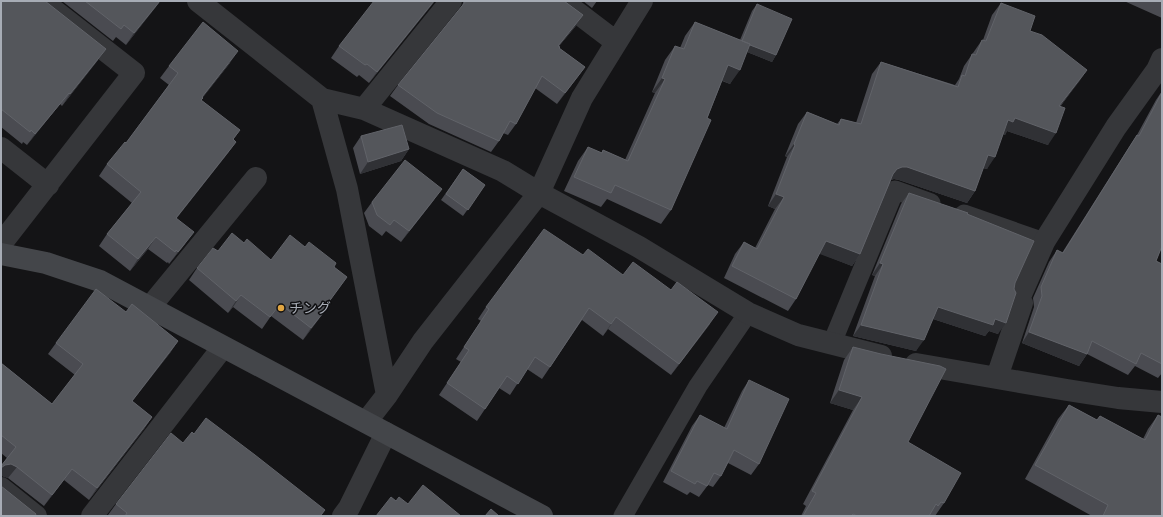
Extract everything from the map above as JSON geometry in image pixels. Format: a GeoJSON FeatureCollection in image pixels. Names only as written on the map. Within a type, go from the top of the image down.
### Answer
{"type":"FeatureCollection","features":[{"type":"Feature","properties":{"kind":"street"},"geometry":{"type":"LineString","coordinates":[[1,244],[134,74],[42,1]]}},
{"type":"Feature","properties":{"kind":"street"},"geometry":{"type":"LineString","coordinates":[[198,1],[322,99],[364,109],[503,172],[639,247],[748,313],[798,335],[933,367],[1118,398],[1162,402]]}},
{"type":"Feature","properties":{"kind":"street"},"geometry":{"type":"LineString","coordinates":[[364,109],[451,1]]}},
{"type":"Feature","properties":{"kind":"street"},"geometry":{"type":"LineString","coordinates":[[562,1],[616,42]]}},
{"type":"Feature","properties":{"kind":"street"},"geometry":{"type":"LineString","coordinates":[[366,422],[387,396],[423,341],[539,193],[582,98],[642,1]]}},
{"type":"Feature","properties":{"kind":"street"},"geometry":{"type":"LineString","coordinates":[[997,377],[1022,303],[1018,299],[1044,242],[1116,126],[1160,67]]}},
{"type":"Feature","properties":{"kind":"street"},"geometry":{"type":"LineString","coordinates":[[322,99],[347,189],[387,396]]}},
{"type":"Feature","properties":{"kind":"street"},"geometry":{"type":"LineString","coordinates":[[1,148],[48,185]]}},
{"type":"Feature","properties":{"kind":"street"},"geometry":{"type":"LineString","coordinates":[[150,307],[256,178]]}},
{"type":"Feature","properties":{"kind":"street"},"geometry":{"type":"LineString","coordinates":[[1,254],[46,263],[100,281],[542,516]]}},
{"type":"Feature","properties":{"kind":"street"},"geometry":{"type":"LineString","coordinates":[[92,516],[223,347]]}},
{"type":"Feature","properties":{"kind":"street"},"geometry":{"type":"LineString","coordinates":[[343,516],[349,508],[386,433]]}},
{"type":"Feature","properties":{"kind":"street"},"geometry":{"type":"LineString","coordinates":[[1,488],[36,516]]}},
{"type":"Feature","properties":{"kind":"lane"},"geometry":{"type":"LineString","coordinates":[[832,343],[895,190],[1044,242]]}},
{"type":"Feature","properties":{"kind":"lane"},"geometry":{"type":"LineString","coordinates":[[622,516],[698,386],[748,313]]}},
{"type":"Feature","properties":{"kind":"building"},"geometry":{"type":"Polygon","coordinates":[[[1,1],[45,1],[106,49],[70,94],[69,93],[35,134],[31,130],[30,132],[1,109],[1,1]]]}},
{"type":"Feature","properties":{"kind":"building"},"geometry":{"type":"Polygon","coordinates":[[[85,1],[160,1],[134,33],[124,25],[121,29],[85,1]]]}},
{"type":"Feature","properties":{"kind":"building"},"geometry":{"type":"Polygon","coordinates":[[[374,1],[434,1],[377,72],[339,46],[374,1]]]}},
{"type":"Feature","properties":{"kind":"building"},"geometry":{"type":"Polygon","coordinates":[[[466,1],[564,1],[583,15],[558,46],[585,67],[565,93],[542,76],[516,124],[510,121],[499,141],[437,113],[398,85],[466,1]]]}},
{"type":"Feature","properties":{"kind":"building"},"geometry":{"type":"Polygon","coordinates":[[[1001,3],[1035,16],[1030,31],[1042,35],[1087,70],[1059,106],[1065,108],[1056,133],[1015,118],[1013,122],[1008,120],[995,157],[988,155],[975,191],[907,167],[897,169],[893,174],[860,254],[826,241],[796,299],[732,266],[744,242],[757,249],[784,197],[776,194],[807,112],[839,125],[841,119],[861,124],[881,62],[958,87],[962,75],[965,76],[972,54],[976,55],[982,40],[986,41],[1001,3]]]}},
{"type":"Feature","properties":{"kind":"building"},"geometry":{"type":"Polygon","coordinates":[[[757,4],[792,19],[776,55],[742,41],[757,4]]]}},
{"type":"Feature","properties":{"kind":"building"},"geometry":{"type":"Polygon","coordinates":[[[203,22],[238,51],[201,100],[240,130],[233,139],[236,142],[176,218],[194,232],[178,252],[176,250],[175,252],[156,237],[138,259],[107,234],[141,192],[107,164],[125,142],[126,143],[178,73],[169,66],[203,22]]]}},
{"type":"Feature","properties":{"kind":"building"},"geometry":{"type":"Polygon","coordinates":[[[695,22],[750,44],[740,70],[728,65],[707,118],[711,120],[671,210],[615,185],[611,193],[574,177],[588,147],[602,153],[603,150],[628,161],[665,79],[662,78],[675,46],[684,49],[695,22]]]}},
{"type":"Feature","properties":{"kind":"building"},"geometry":{"type":"Polygon","coordinates":[[[1162,92],[1162,246],[1156,261],[1162,264],[1162,364],[1141,353],[1136,364],[1092,341],[1087,354],[1029,332],[1042,296],[1041,287],[1057,250],[1063,253],[1137,135],[1139,136],[1162,92]]]}},
{"type":"Feature","properties":{"kind":"building"},"geometry":{"type":"Polygon","coordinates":[[[402,125],[409,149],[368,162],[361,136],[402,125]]]}},
{"type":"Feature","properties":{"kind":"building"},"geometry":{"type":"Polygon","coordinates":[[[405,160],[442,189],[409,231],[394,220],[390,225],[377,215],[372,202],[405,160]]]}},
{"type":"Feature","properties":{"kind":"building"},"geometry":{"type":"Polygon","coordinates":[[[463,169],[485,185],[468,210],[446,194],[463,169]]]}},
{"type":"Feature","properties":{"kind":"building"},"geometry":{"type":"Polygon","coordinates":[[[909,193],[968,213],[967,214],[1034,241],[1015,283],[1014,289],[1016,293],[1006,323],[995,319],[993,325],[938,307],[924,340],[861,325],[883,264],[880,263],[909,193]]]}},
{"type":"Feature","properties":{"kind":"building"},"geometry":{"type":"Polygon","coordinates":[[[544,229],[583,255],[588,249],[623,275],[633,262],[671,290],[677,282],[718,312],[679,364],[616,317],[611,324],[589,308],[550,367],[535,357],[518,384],[507,376],[485,409],[447,383],[469,350],[464,347],[489,309],[486,307],[544,229]]]}},
{"type":"Feature","properties":{"kind":"building"},"geometry":{"type":"Polygon","coordinates":[[[232,233],[244,243],[247,239],[271,260],[290,235],[305,247],[309,242],[336,263],[334,267],[347,277],[328,303],[330,304],[311,328],[280,304],[270,317],[241,295],[236,301],[197,268],[213,248],[218,251],[232,233]]]}},
{"type":"Feature","properties":{"kind":"building"},"geometry":{"type":"Polygon","coordinates":[[[96,289],[126,312],[132,304],[178,341],[132,401],[152,417],[97,488],[72,469],[52,495],[17,467],[11,464],[5,465],[1,468],[16,447],[1,435],[1,363],[52,404],[83,364],[56,343],[96,289]]]}},
{"type":"Feature","properties":{"kind":"building"},"geometry":{"type":"Polygon","coordinates":[[[853,347],[940,366],[946,369],[908,442],[961,473],[944,503],[941,502],[938,506],[936,504],[929,516],[857,516],[853,514],[851,516],[803,516],[816,493],[812,491],[862,397],[839,390],[853,347]]]}},
{"type":"Feature","properties":{"kind":"building"},"geometry":{"type":"Polygon","coordinates":[[[749,380],[789,399],[759,464],[734,450],[721,476],[714,473],[707,486],[697,481],[695,484],[671,471],[700,415],[727,429],[749,380]]]}},
{"type":"Feature","properties":{"kind":"building"},"geometry":{"type":"Polygon","coordinates":[[[1069,405],[1097,420],[1100,416],[1145,440],[1158,415],[1162,417],[1162,516],[1103,516],[1108,505],[1035,465],[1069,405]]]}},
{"type":"Feature","properties":{"kind":"building"},"geometry":{"type":"Polygon","coordinates":[[[206,418],[325,510],[320,516],[125,516],[127,513],[116,504],[171,433],[183,443],[192,432],[194,434],[206,418]]]}},
{"type":"Feature","properties":{"kind":"building"},"geometry":{"type":"Polygon","coordinates":[[[423,485],[461,516],[376,516],[391,497],[396,501],[399,497],[408,504],[423,485]]]}},
{"type":"Feature","properties":{"kind":"building"},"geometry":{"type":"Polygon","coordinates":[[[1,486],[36,514],[35,516],[1,516],[1,486]]]}},
{"type":"Feature","properties":{"kind":"building"},"geometry":{"type":"Polygon","coordinates":[[[491,509],[499,516],[485,516],[491,509]]]}},
{"type":"Feature","properties":{"kind":"place","name":"チング"},"geometry":{"type":"Point","coordinates":[281,308]}}]}
